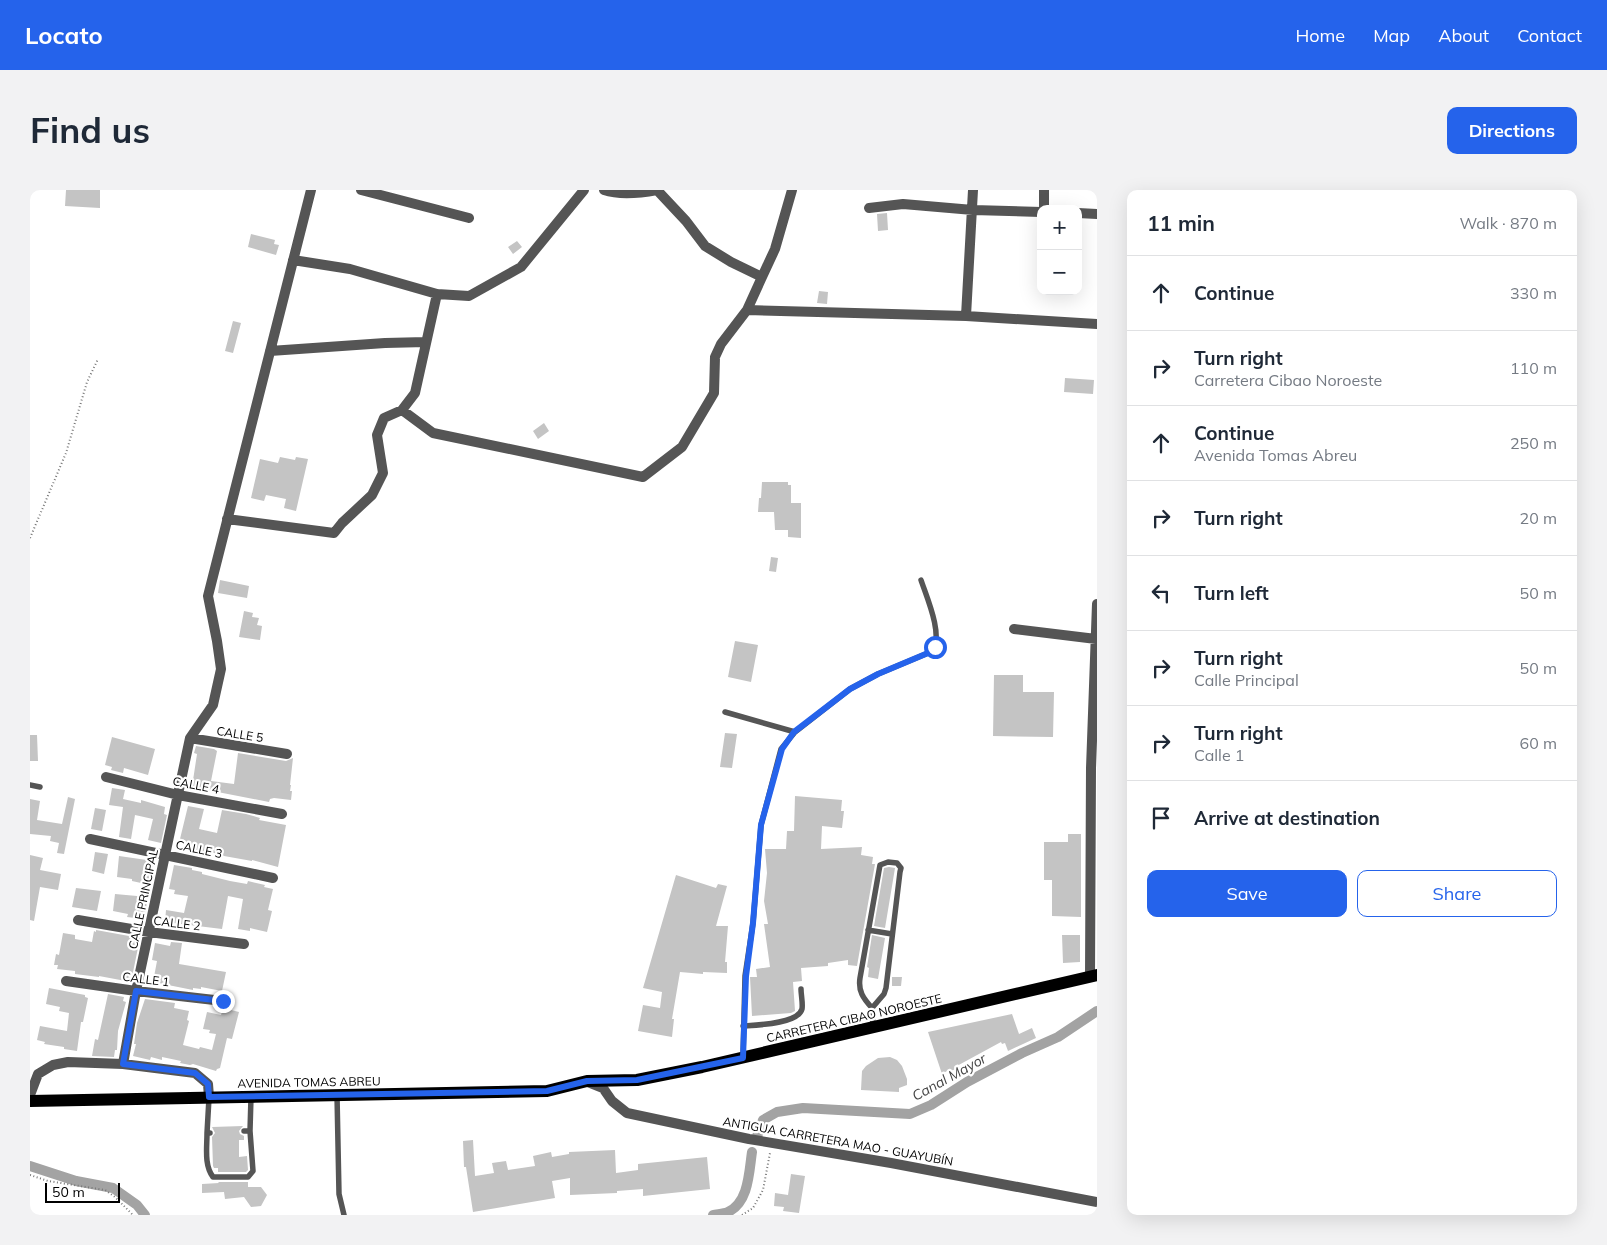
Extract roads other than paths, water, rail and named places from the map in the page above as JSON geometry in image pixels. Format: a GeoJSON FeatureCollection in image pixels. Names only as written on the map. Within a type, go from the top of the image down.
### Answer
{"type":"FeatureCollection","features":[{"type":"Feature","properties":{"kind":"main road","name":"CARRETERA CIBAO NOROESTE"},"geometry":{"type":"LineString","coordinates":[[587,1081],[637,1080],[743,1058],[1093,976]]}},
{"type":"Feature","properties":{"kind":"main road","name":"AVENIDA TOMAS ABREU"},"geometry":{"type":"LineString","coordinates":[[30,1101],[547,1091],[587,1081]]}},
{"type":"Feature","properties":{"kind":"street"},"geometry":{"type":"LineString","coordinates":[[361,190],[469,218]]}},
{"type":"Feature","properties":{"kind":"street"},"geometry":{"type":"LineString","coordinates":[[293,260],[350,269],[437,294],[469,296],[521,267],[584,190]]}},
{"type":"Feature","properties":{"kind":"street"},"geometry":{"type":"LineString","coordinates":[[604,190],[610,192],[646,192],[657,190],[686,221],[705,246],[731,262],[762,277]]}},
{"type":"Feature","properties":{"kind":"street"},"geometry":{"type":"LineString","coordinates":[[402,410],[433,433],[643,477],[682,447],[714,393],[715,357],[721,344],[747,310],[775,249],[792,190]]}},
{"type":"Feature","properties":{"kind":"street"},"geometry":{"type":"LineString","coordinates":[[966,316],[974,190]]}},
{"type":"Feature","properties":{"kind":"street"},"geometry":{"type":"LineString","coordinates":[[1044,190],[1044,205]]}},
{"type":"Feature","properties":{"kind":"street"},"geometry":{"type":"LineString","coordinates":[[190,738],[213,705],[218,686],[220,669],[217,641],[208,596],[293,260],[308,191]]}},
{"type":"Feature","properties":{"kind":"street"},"geometry":{"type":"LineString","coordinates":[[869,208],[903,204],[973,210],[1037,212]]}},
{"type":"Feature","properties":{"kind":"street"},"geometry":{"type":"LineString","coordinates":[[1082,213],[1097,214]]}},
{"type":"Feature","properties":{"kind":"street"},"geometry":{"type":"LineString","coordinates":[[227,519],[334,533],[372,495],[383,473],[377,435],[384,418],[402,410],[415,393],[437,294]]}},
{"type":"Feature","properties":{"kind":"street"},"geometry":{"type":"LineString","coordinates":[[747,310],[966,316],[1097,324]]}},
{"type":"Feature","properties":{"kind":"street"},"geometry":{"type":"LineString","coordinates":[[270,351],[426,342]]}},
{"type":"Feature","properties":{"kind":"street"},"geometry":{"type":"LineString","coordinates":[[1093,976],[1091,768],[1097,604]]}},
{"type":"Feature","properties":{"kind":"street"},"geometry":{"type":"LineString","coordinates":[[1014,629],[1096,639]]}},
{"type":"Feature","properties":{"kind":"street","name":"CALLE 5"},"geometry":{"type":"LineString","coordinates":[[190,738],[287,754]]}},
{"type":"Feature","properties":{"kind":"street","name":"CALLE PRINCIPAL"},"geometry":{"type":"LineString","coordinates":[[123,1064],[136,991],[190,738]]}},
{"type":"Feature","properties":{"kind":"street","name":"CALLE 4"},"geometry":{"type":"LineString","coordinates":[[106,777],[178,795],[282,814]]}},
{"type":"Feature","properties":{"kind":"street","name":"CALLE 3"},"geometry":{"type":"LineString","coordinates":[[90,838],[273,878]]}},
{"type":"Feature","properties":{"kind":"street","name":"CALLE 2"},"geometry":{"type":"LineString","coordinates":[[78,920],[149,932],[244,944]]}},
{"type":"Feature","properties":{"kind":"street","name":"CALLE 1"},"geometry":{"type":"LineString","coordinates":[[66,981],[223,1001]]}},
{"type":"Feature","properties":{"kind":"street"},"geometry":{"type":"LineString","coordinates":[[30,1095],[38,1074],[53,1065],[68,1062],[123,1064],[195,1073],[208,1084],[209,1097]]}},
{"type":"Feature","properties":{"kind":"street","name":"ANTIGUA CARRETERA MAO - GUAYUBÍN"},"geometry":{"type":"LineString","coordinates":[[587,1081],[603,1088],[612,1101],[627,1112],[772,1143],[1097,1202]]}},
{"type":"Feature","properties":{"kind":"lane"},"geometry":{"type":"LineString","coordinates":[[743,1058],[746,976],[753,923],[761,825],[782,749],[794,732],[850,689],[878,674],[933,651],[936,644],[934,620],[921,580]]}},
{"type":"Feature","properties":{"kind":"lane"},"geometry":{"type":"LineString","coordinates":[[725,712],[794,732]]}},
{"type":"Feature","properties":{"kind":"lane"},"geometry":{"type":"LineString","coordinates":[[30,785],[40,787]]}},
{"type":"Feature","properties":{"kind":"lane"},"geometry":{"type":"LineString","coordinates":[[872,1008],[884,994],[886,988],[901,868],[897,863],[888,862],[880,865],[859,982],[862,996],[872,1008],[873,1028]]}},
{"type":"Feature","properties":{"kind":"lane"},"geometry":{"type":"LineString","coordinates":[[868,930],[892,934]]}},
{"type":"Feature","properties":{"kind":"lane"},"geometry":{"type":"LineString","coordinates":[[743,1026],[783,1021],[797,1016],[802,1006],[801,989]]}},
{"type":"Feature","properties":{"kind":"lane"},"geometry":{"type":"LineString","coordinates":[[337,1095],[339,1194],[344,1215]]}},
{"type":"Feature","properties":{"kind":"lane"},"geometry":{"type":"LineString","coordinates":[[209,1097],[207,1164],[213,1177],[248,1177],[253,1172],[247,1131],[250,1097]]}},
{"type":"Feature","properties":{"kind":"waterway","name":"Canal Mayor"},"geometry":{"type":"LineString","coordinates":[[756,1139],[763,1120],[777,1112],[803,1108],[910,1114],[931,1105],[967,1082],[1022,1053],[1058,1037],[1097,1011]]}},
{"type":"Feature","properties":{"kind":"waterway","name":"Canal Mayor"},"geometry":{"type":"LineString","coordinates":[[713,1215],[728,1212],[740,1201],[747,1186],[752,1152]]}},
{"type":"Feature","properties":{"kind":"waterway","name":"Canal Mayor"},"geometry":{"type":"LineString","coordinates":[[30,1166],[76,1181],[113,1188],[137,1205],[145,1215]]}}]}
